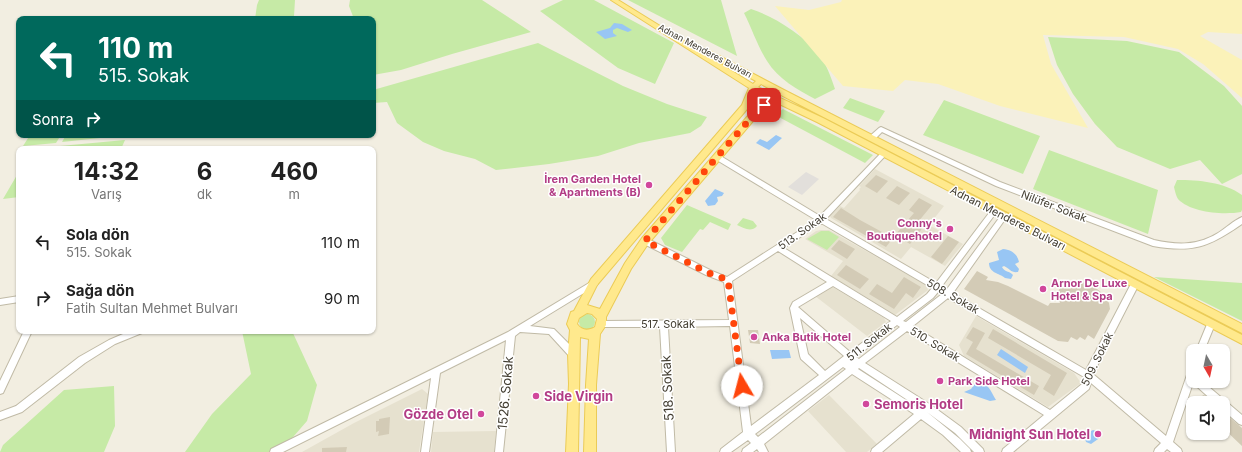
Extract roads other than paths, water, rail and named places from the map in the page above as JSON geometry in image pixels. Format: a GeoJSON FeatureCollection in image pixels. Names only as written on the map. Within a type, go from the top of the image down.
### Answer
{"type":"FeatureCollection","features":[{"type":"Feature","properties":{"kind":"main road","name":"Adnan Menderes Bulvarı"},"geometry":{"type":"LineString","coordinates":[[614,0],[757,84],[773,98],[820,120],[1242,340]]}},
{"type":"Feature","properties":{"kind":"main road","name":"Adnan Menderes Bulvarı"},"geometry":{"type":"LineString","coordinates":[[757,84],[781,92],[1242,329]]}},
{"type":"Feature","properties":{"kind":"main road"},"geometry":{"type":"LineString","coordinates":[[572,452],[574,384],[573,354],[575,330],[572,320],[594,282],[746,106],[757,84]]}},
{"type":"Feature","properties":{"kind":"main road"},"geometry":{"type":"LineString","coordinates":[[590,452],[590,385],[600,324],[628,266],[645,241],[756,112],[781,92]]}},
{"type":"Feature","properties":{"kind":"main road"},"geometry":{"type":"LineString","coordinates":[[578,312],[591,309],[595,311],[600,324]]}},
{"type":"Feature","properties":{"kind":"main road"},"geometry":{"type":"LineString","coordinates":[[575,330],[586,335],[600,324]]}},
{"type":"Feature","properties":{"kind":"street","name":"Nilüfer Sokak"},"geometry":{"type":"LineString","coordinates":[[872,138],[881,129],[998,184],[1158,244],[1188,248],[1207,243],[1242,220]]}},
{"type":"Feature","properties":{"kind":"street","name":"513. Sokak"},"geometry":{"type":"LineString","coordinates":[[728,280],[821,220],[884,154]]}},
{"type":"Feature","properties":{"kind":"street","name":"508. Sokak"},"geometry":{"type":"LineString","coordinates":[[717,157],[821,220],[1088,375],[1178,452]]}},
{"type":"Feature","properties":{"kind":"street","name":"511. Sokak"},"geometry":{"type":"LineString","coordinates":[[724,452],[930,296],[994,211]]}},
{"type":"Feature","properties":{"kind":"street","name":"511. Sokak"},"geometry":{"type":"LineString","coordinates":[[746,452],[949,293],[1004,216]]}},
{"type":"Feature","properties":{"kind":"street"},"geometry":{"type":"LineString","coordinates":[[645,241],[709,273],[728,280],[748,434],[758,443],[764,452]]}},
{"type":"Feature","properties":{"kind":"street","name":"510. Sokak"},"geometry":{"type":"LineString","coordinates":[[778,248],[1052,415]]}},
{"type":"Feature","properties":{"kind":"street"},"geometry":{"type":"LineString","coordinates":[[274,452],[510,334],[594,282]]}},
{"type":"Feature","properties":{"kind":"street"},"geometry":{"type":"LineString","coordinates":[[825,376],[804,356],[794,308],[796,304],[833,282]]}},
{"type":"Feature","properties":{"kind":"street","name":"509. Sokak"},"geometry":{"type":"LineString","coordinates":[[1006,452],[1086,386],[1088,375],[1135,284]]}},
{"type":"Feature","properties":{"kind":"street"},"geometry":{"type":"LineString","coordinates":[[0,302],[16,300]]}},
{"type":"Feature","properties":{"kind":"street"},"geometry":{"type":"LineString","coordinates":[[794,308],[859,364],[924,411],[968,452]]}},
{"type":"Feature","properties":{"kind":"street","name":"517. Sokak"},"geometry":{"type":"LineString","coordinates":[[600,324],[734,323]]}},
{"type":"Feature","properties":{"kind":"street","name":"518. Sokak"},"geometry":{"type":"LineString","coordinates":[[664,324],[671,452]]}},
{"type":"Feature","properties":{"kind":"street"},"geometry":{"type":"LineString","coordinates":[[1203,344],[1211,324]]}},
{"type":"Feature","properties":{"kind":"street"},"geometry":{"type":"LineString","coordinates":[[519,329],[551,331],[573,354]]}},
{"type":"Feature","properties":{"kind":"street"},"geometry":{"type":"LineString","coordinates":[[0,390],[27,334]]}},
{"type":"Feature","properties":{"kind":"street"},"geometry":{"type":"LineString","coordinates":[[0,416],[20,409],[82,360],[112,342],[132,334]]}},
{"type":"Feature","properties":{"kind":"street","name":"1526. Sokak"},"geometry":{"type":"LineString","coordinates":[[499,452],[510,334]]}},
{"type":"Feature","properties":{"kind":"street"},"geometry":{"type":"LineString","coordinates":[[843,362],[852,370],[958,430],[980,452]]}},
{"type":"Feature","properties":{"kind":"street"},"geometry":{"type":"LineString","coordinates":[[425,452],[436,372]]}},
{"type":"Feature","properties":{"kind":"street"},"geometry":{"type":"LineString","coordinates":[[1158,452],[1168,442],[1188,388]]}},
{"type":"Feature","properties":{"kind":"street"},"geometry":{"type":"LineString","coordinates":[[1205,388],[1214,396]]}},
{"type":"Feature","properties":{"kind":"street"},"geometry":{"type":"LineString","coordinates":[[875,452],[924,411]]}},
{"type":"Feature","properties":{"kind":"street"},"geometry":{"type":"LineString","coordinates":[[1230,411],[1242,421]]}},
{"type":"Feature","properties":{"kind":"water"},"geometry":{"type":"Polygon","coordinates":[[[614,23],[622,24],[632,30],[628,32],[617,28],[613,30],[613,33],[617,36],[605,39],[596,32],[610,28],[614,23]]]}},
{"type":"Feature","properties":{"kind":"water"},"geometry":{"type":"Polygon","coordinates":[[[776,135],[782,138],[769,150],[756,143],[760,139],[767,142],[776,135]]]}},
{"type":"Feature","properties":{"kind":"water"},"geometry":{"type":"Polygon","coordinates":[[[715,189],[724,193],[722,196],[717,197],[718,201],[715,205],[708,206],[705,201],[715,189]]]}},
{"type":"Feature","properties":{"kind":"water"},"geometry":{"type":"Polygon","coordinates":[[[1003,249],[1013,252],[1017,256],[1019,262],[1015,264],[1019,269],[1018,272],[1012,271],[1004,266],[1002,267],[1004,270],[1013,275],[1011,279],[1005,278],[992,271],[989,266],[989,263],[999,260],[997,252],[1003,249]]]}},
{"type":"Feature","properties":{"kind":"water"},"geometry":{"type":"Polygon","coordinates":[[[1001,349],[1028,367],[1025,373],[997,355],[1001,349]]]}},
{"type":"Feature","properties":{"kind":"water"},"geometry":{"type":"Polygon","coordinates":[[[770,350],[789,350],[791,358],[772,359],[770,350]]]}},
{"type":"Feature","properties":{"kind":"water"},"geometry":{"type":"Polygon","coordinates":[[[977,381],[987,386],[996,400],[990,401],[964,392],[971,389],[977,381]]]}},
{"type":"Feature","properties":{"kind":"water"},"geometry":{"type":"Polygon","coordinates":[[[1093,430],[1099,432],[1101,437],[1091,444],[1086,442],[1085,438],[1090,435],[1091,431],[1093,430]]]}},
{"type":"Feature","properties":{"kind":"place","name":"İrem Garden Hotel & Apartments (B)"},"geometry":{"type":"Point","coordinates":[649,185]}},
{"type":"Feature","properties":{"kind":"place","name":"Conny's Boutiquehotel"},"geometry":{"type":"Point","coordinates":[950,229]}},
{"type":"Feature","properties":{"kind":"place","name":"Arnor De Luxe Hotel & Spa"},"geometry":{"type":"Point","coordinates":[1043,289]}},
{"type":"Feature","properties":{"kind":"place","name":"Anka Butik Hotel"},"geometry":{"type":"Point","coordinates":[754,337]}},
{"type":"Feature","properties":{"kind":"place","name":"Park Side Hotel"},"geometry":{"type":"Point","coordinates":[940,381]}},
{"type":"Feature","properties":{"kind":"place","name":"Side Virgin"},"geometry":{"type":"Point","coordinates":[536,396]}},
{"type":"Feature","properties":{"kind":"place","name":"Semoris Hotel"},"geometry":{"type":"Point","coordinates":[866,404]}},
{"type":"Feature","properties":{"kind":"place","name":"Gözde Otel"},"geometry":{"type":"Point","coordinates":[481,414]}},
{"type":"Feature","properties":{"kind":"place","name":"Midnight Sun Hotel"},"geometry":{"type":"Point","coordinates":[1098,434]}}]}
